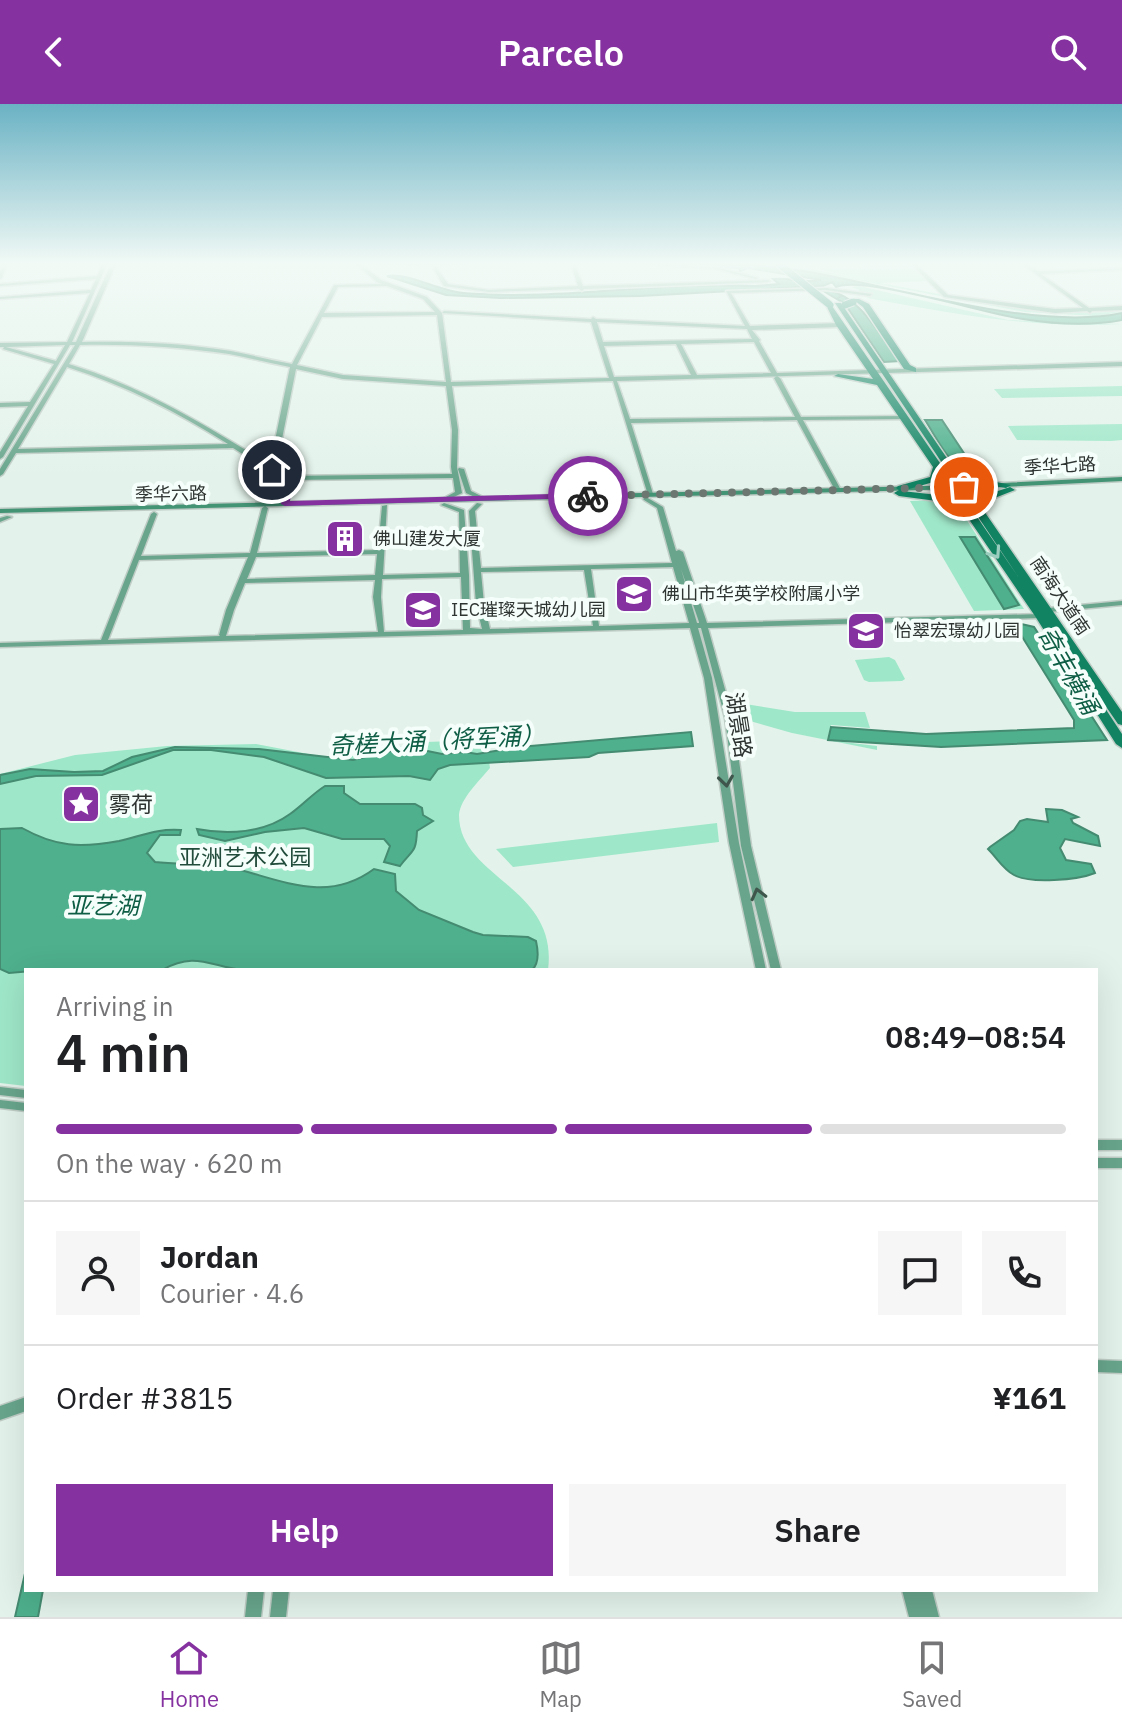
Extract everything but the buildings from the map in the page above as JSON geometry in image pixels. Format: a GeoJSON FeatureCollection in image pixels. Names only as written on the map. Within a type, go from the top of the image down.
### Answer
{"type":"FeatureCollection","features":[{"type":"Feature","properties":{"kind":"highway"},"geometry":{"type":"LineString","coordinates":[[849,335],[936,447],[950,467],[959,490]]}},
{"type":"Feature","properties":{"kind":"highway"},"geometry":{"type":"LineString","coordinates":[[859,335],[878,362],[879,375],[904,417],[938,467],[959,490]]}},
{"type":"Feature","properties":{"kind":"highway"},"geometry":{"type":"LineString","coordinates":[[885,335],[913,372]]}},
{"type":"Feature","properties":{"kind":"highway"},"geometry":{"type":"LineString","coordinates":[[878,362],[913,372]]}},
{"type":"Feature","properties":{"kind":"highway"},"geometry":{"type":"LineString","coordinates":[[842,374],[913,372]]}},
{"type":"Feature","properties":{"kind":"highway"},"geometry":{"type":"LineString","coordinates":[[842,374],[879,375]]}},
{"type":"Feature","properties":{"kind":"highway"},"geometry":{"type":"LineString","coordinates":[[924,446],[936,447]]}},
{"type":"Feature","properties":{"kind":"highway"},"geometry":{"type":"LineString","coordinates":[[899,491],[934,479],[938,467]]}},
{"type":"Feature","properties":{"kind":"highway"},"geometry":{"type":"LineString","coordinates":[[950,467],[964,476],[1008,487]]}},
{"type":"Feature","properties":{"kind":"highway"},"geometry":{"type":"LineString","coordinates":[[899,491],[947,499],[974,511],[983,499],[1008,487]]}},
{"type":"Feature","properties":{"kind":"highway","name":"南海大道南"},"geometry":{"type":"LineString","coordinates":[[959,490],[1122,744]]}},
{"type":"Feature","properties":{"kind":"highway","name":"南海大道南"},"geometry":{"type":"LineString","coordinates":[[1036,614],[1120,718]]}},
{"type":"Feature","properties":{"kind":"main road","name":"季华七路"},"geometry":{"type":"LineString","coordinates":[[959,490],[1122,482]]}},
{"type":"Feature","properties":{"kind":"main road","name":"季华六路"},"geometry":{"type":"LineString","coordinates":[[1,513],[838,490],[899,491]]}},
{"type":"Feature","properties":{"kind":"main road","name":"季华六路"},"geometry":{"type":"LineString","coordinates":[[648,497],[671,499],[959,490]]}},
{"type":"Feature","properties":{"kind":"main road"},"geometry":{"type":"LineString","coordinates":[[1,513],[17,506],[179,502],[242,507]]}},
{"type":"Feature","properties":{"kind":"main road","name":"季华六路"},"geometry":{"type":"LineString","coordinates":[[242,507],[385,506],[445,502]]}},
{"type":"Feature","properties":{"kind":"main road"},"geometry":{"type":"LineString","coordinates":[[1,513],[154,514],[242,507]]}},
{"type":"Feature","properties":{"kind":"street"},"geometry":{"type":"LineString","coordinates":[[1,347],[45,342],[66,335]]}},
{"type":"Feature","properties":{"kind":"street"},"geometry":{"type":"LineString","coordinates":[[70,357],[74,335]]}},
{"type":"Feature","properties":{"kind":"street"},"geometry":{"type":"LineString","coordinates":[[0,457],[81,335]]}},
{"type":"Feature","properties":{"kind":"street"},"geometry":{"type":"LineString","coordinates":[[87,335],[93,339],[119,344]]}},
{"type":"Feature","properties":{"kind":"street"},"geometry":{"type":"LineString","coordinates":[[272,470],[292,368],[311,335]]}},
{"type":"Feature","properties":{"kind":"street"},"geometry":{"type":"LineString","coordinates":[[444,335],[463,477],[468,492],[480,501],[472,511],[484,631]]}},
{"type":"Feature","properties":{"kind":"street","name":"湖景路"},"geometry":{"type":"LineString","coordinates":[[598,335],[648,497],[660,507],[676,565],[699,624],[716,715],[734,843],[761,968]]}},
{"type":"Feature","properties":{"kind":"street"},"geometry":{"type":"LineString","coordinates":[[754,335],[838,490]]}},
{"type":"Feature","properties":{"kind":"street"},"geometry":{"type":"LineString","coordinates":[[601,344],[757,340]]}},
{"type":"Feature","properties":{"kind":"street"},"geometry":{"type":"LineString","coordinates":[[678,342],[695,377]]}},
{"type":"Feature","properties":{"kind":"street"},"geometry":{"type":"LineString","coordinates":[[29,344],[151,346]]}},
{"type":"Feature","properties":{"kind":"street"},"geometry":{"type":"LineString","coordinates":[[1,347],[119,344],[167,347],[225,355],[340,380],[417,384],[490,386],[776,376]]}},
{"type":"Feature","properties":{"kind":"street"},"geometry":{"type":"LineString","coordinates":[[1,347],[103,375],[155,398],[289,480],[285,504]]}},
{"type":"Feature","properties":{"kind":"street"},"geometry":{"type":"LineString","coordinates":[[39,347],[51,349],[61,362]]}},
{"type":"Feature","properties":{"kind":"street"},"geometry":{"type":"LineString","coordinates":[[0,474],[61,362],[95,347]]}},
{"type":"Feature","properties":{"kind":"street"},"geometry":{"type":"LineString","coordinates":[[879,375],[1122,366]]}},
{"type":"Feature","properties":{"kind":"street"},"geometry":{"type":"LineString","coordinates":[[450,374],[470,381],[499,383]]}},
{"type":"Feature","properties":{"kind":"street"},"geometry":{"type":"LineString","coordinates":[[417,384],[443,379],[450,374]]}},
{"type":"Feature","properties":{"kind":"street"},"geometry":{"type":"LineString","coordinates":[[452,385],[842,374]]}},
{"type":"Feature","properties":{"kind":"street"},"geometry":{"type":"LineString","coordinates":[[417,384],[454,397]]}},
{"type":"Feature","properties":{"kind":"street"},"geometry":{"type":"LineString","coordinates":[[454,397],[465,389],[490,386]]}},
{"type":"Feature","properties":{"kind":"street"},"geometry":{"type":"LineString","coordinates":[[454,397],[459,493],[445,502],[462,511]]}},
{"type":"Feature","properties":{"kind":"street"},"geometry":{"type":"LineString","coordinates":[[0,405],[33,404]]}},
{"type":"Feature","properties":{"kind":"street"},"geometry":{"type":"LineString","coordinates":[[627,421],[904,417]]}},
{"type":"Feature","properties":{"kind":"street"},"geometry":{"type":"LineString","coordinates":[[14,451],[233,446]]}},
{"type":"Feature","properties":{"kind":"street"},"geometry":{"type":"LineString","coordinates":[[285,478],[456,476]]}},
{"type":"Feature","properties":{"kind":"street","name":"湖景路"},"geometry":{"type":"LineString","coordinates":[[671,499],[665,507],[729,718],[746,846],[776,968]]}},
{"type":"Feature","properties":{"kind":"street"},"geometry":{"type":"LineString","coordinates":[[381,631],[377,597],[385,506]]}},
{"type":"Feature","properties":{"kind":"street"},"geometry":{"type":"LineString","coordinates":[[223,635],[253,555],[265,508]]}},
{"type":"Feature","properties":{"kind":"street"},"geometry":{"type":"LineString","coordinates":[[462,511],[467,508],[472,511]]}},
{"type":"Feature","properties":{"kind":"street"},"geometry":{"type":"LineString","coordinates":[[462,511],[466,629]]}},
{"type":"Feature","properties":{"kind":"street"},"geometry":{"type":"LineString","coordinates":[[104,639],[154,514]]}},
{"type":"Feature","properties":{"kind":"street"},"geometry":{"type":"LineString","coordinates":[[136,558],[381,552]]}},
{"type":"Feature","properties":{"kind":"street"},"geometry":{"type":"LineString","coordinates":[[477,570],[676,565]]}},
{"type":"Feature","properties":{"kind":"street"},"geometry":{"type":"LineString","coordinates":[[587,567],[596,625]]}},
{"type":"Feature","properties":{"kind":"street"},"geometry":{"type":"LineString","coordinates":[[243,581],[465,575]]}},
{"type":"Feature","properties":{"kind":"street"},"geometry":{"type":"LineString","coordinates":[[0,644],[1036,614],[1122,603]]}},
{"type":"Feature","properties":{"kind":"street"},"geometry":{"type":"LineString","coordinates":[[466,605],[475,608],[480,604]]}},
{"type":"Feature","properties":{"kind":"street"},"geometry":{"type":"LineString","coordinates":[[0,644],[223,635],[699,624]]}},
{"type":"Feature","properties":{"kind":"street"},"geometry":{"type":"LineString","coordinates":[[0,1091],[24,1094]]}},
{"type":"Feature","properties":{"kind":"street"},"geometry":{"type":"LineString","coordinates":[[0,1104],[24,1107]]}},
{"type":"Feature","properties":{"kind":"street"},"geometry":{"type":"LineString","coordinates":[[1098,1145],[1122,1145]]}},
{"type":"Feature","properties":{"kind":"street"},"geometry":{"type":"LineString","coordinates":[[1098,1163],[1122,1163]]}},
{"type":"Feature","properties":{"kind":"street"},"geometry":{"type":"LineString","coordinates":[[1098,1366],[1122,1367]]}},
{"type":"Feature","properties":{"kind":"street"},"geometry":{"type":"LineString","coordinates":[[0,1413],[24,1405]]}},
{"type":"Feature","properties":{"kind":"street"},"geometry":{"type":"LineString","coordinates":[[253,1617],[256,1592]]}},
{"type":"Feature","properties":{"kind":"street"},"geometry":{"type":"LineString","coordinates":[[278,1617],[281,1592]]}},
{"type":"Feature","properties":{"kind":"street"},"geometry":{"type":"LineString","coordinates":[[911,1592],[917,1617]]}},
{"type":"Feature","properties":{"kind":"street"},"geometry":{"type":"LineString","coordinates":[[925,1592],[931,1617]]}},
{"type":"Feature","properties":{"kind":"green space"},"geometry":{"type":"Polygon","coordinates":[[[1122,386],[1122,396],[1002,398],[994,389],[1122,386]]]}},
{"type":"Feature","properties":{"kind":"green space"},"geometry":{"type":"Polygon","coordinates":[[[1122,424],[1122,440],[1111,441],[1017,440],[1008,426],[1122,424]]]}},
{"type":"Feature","properties":{"kind":"green space"},"geometry":{"type":"Polygon","coordinates":[[[936,500],[959,508],[1024,609],[974,611],[910,501],[936,500]]]}},
{"type":"Feature","properties":{"kind":"green space"},"geometry":{"type":"Polygon","coordinates":[[[889,657],[895,660],[905,679],[902,681],[864,680],[855,660],[889,657]]]}},
{"type":"Feature","properties":{"kind":"green space"},"geometry":{"type":"Polygon","coordinates":[[[733,702],[795,712],[865,712],[870,728],[831,725],[827,740],[736,717],[733,702]]]}},
{"type":"Feature","properties":{"kind":"green space","name":"亚洲艺术公园"},"geometry":{"type":"Polygon","coordinates":[[[486,740],[490,768],[460,809],[463,836],[474,854],[525,901],[539,920],[547,942],[548,968],[24,968],[24,1086],[0,1083],[0,774],[75,755],[167,746],[256,744],[319,756],[352,756],[425,742],[486,740]]]}},
{"type":"Feature","properties":{"kind":"green space"},"geometry":{"type":"Polygon","coordinates":[[[827,740],[877,746],[877,750],[827,740]]]}},
{"type":"Feature","properties":{"kind":"green space"},"geometry":{"type":"Polygon","coordinates":[[[717,823],[719,842],[513,867],[496,849],[717,823]]]}},
{"type":"Feature","properties":{"kind":"water"},"geometry":{"type":"Polygon","coordinates":[[[866,335],[880,335],[899,361],[884,362],[866,335]]]}},
{"type":"Feature","properties":{"kind":"water"},"geometry":{"type":"Polygon","coordinates":[[[925,420],[942,420],[981,479],[954,464],[925,420]]]}},
{"type":"Feature","properties":{"kind":"water"},"geometry":{"type":"Polygon","coordinates":[[[960,537],[975,537],[1019,605],[1004,609],[960,537]]]}},
{"type":"Feature","properties":{"kind":"water"},"geometry":{"type":"Polygon","coordinates":[[[1013,622],[1034,627],[1107,740],[941,747],[828,740],[831,727],[926,734],[1074,728],[1074,720],[1013,622]]]}},
{"type":"Feature","properties":{"kind":"water"},"geometry":{"type":"Polygon","coordinates":[[[691,732],[693,746],[598,753],[589,757],[450,765],[438,769],[430,780],[409,776],[326,778],[264,757],[211,750],[173,750],[102,775],[36,776],[0,784],[0,775],[30,769],[103,771],[132,757],[175,747],[259,749],[353,760],[408,747],[442,754],[477,754],[519,747],[691,732]]]}},
{"type":"Feature","properties":{"kind":"water"},"geometry":{"type":"Polygon","coordinates":[[[325,786],[344,786],[344,793],[360,804],[415,804],[422,808],[423,815],[433,821],[417,831],[415,847],[400,866],[384,862],[390,846],[384,839],[342,839],[304,828],[225,841],[199,835],[197,829],[233,832],[269,825],[290,814],[325,786]]]}},
{"type":"Feature","properties":{"kind":"water"},"geometry":{"type":"Polygon","coordinates":[[[1046,809],[1062,810],[1078,817],[1071,819],[1073,823],[1098,836],[1100,846],[1065,839],[1060,848],[1066,860],[1091,864],[1095,873],[1054,880],[1021,878],[1007,870],[988,849],[1014,830],[1020,821],[1048,822],[1046,809]]]}},
{"type":"Feature","properties":{"kind":"water","name":"亚艺湖"},"geometry":{"type":"Polygon","coordinates":[[[22,828],[46,839],[80,845],[119,841],[157,831],[181,830],[180,835],[160,835],[147,853],[155,862],[224,866],[300,886],[337,886],[374,869],[395,874],[396,891],[419,910],[483,935],[528,937],[536,941],[537,960],[534,968],[232,968],[192,961],[166,968],[24,968],[24,972],[9,973],[0,969],[0,829],[22,828]]]}},
{"type":"Feature","properties":{"kind":"water"},"geometry":{"type":"Polygon","coordinates":[[[24,1578],[24,1592],[43,1592],[38,1617],[15,1617],[24,1578]]]}},
{"type":"Feature","properties":{"kind":"way so far"},"geometry":{"type":"LineString","coordinates":[[588,496],[964,487]]}},
{"type":"Feature","properties":{"kind":"place","name":"佛山建发大厦"},"geometry":{"type":"Point","coordinates":[345,539]}},
{"type":"Feature","properties":{"kind":"place","name":"佛山市华英学校附属小学"},"geometry":{"type":"Point","coordinates":[634,594]}},
{"type":"Feature","properties":{"kind":"place","name":"IEC璀璨天城幼儿园"},"geometry":{"type":"Point","coordinates":[423,610]}},
{"type":"Feature","properties":{"kind":"place","name":"怡翠宏璟幼儿园"},"geometry":{"type":"Point","coordinates":[866,631]}},
{"type":"Feature","properties":{"kind":"place","name":"雾荷"},"geometry":{"type":"Point","coordinates":[81,804]}},
{"type":"Feature","properties":{"kind":"route"},"geometry":{"type":"LineString","coordinates":[[272,470],[289,480],[285,504],[588,496]]}},
{"type":"Feature","properties":{"kind":"water label","name":"奇丰横涌"},"geometry":{"type":"Point","coordinates":[1068,671]}},
{"type":"Feature","properties":{"kind":"water label","name":"奇槎大涌（将军涌）"},"geometry":{"type":"Point","coordinates":[437,741]}}]}
